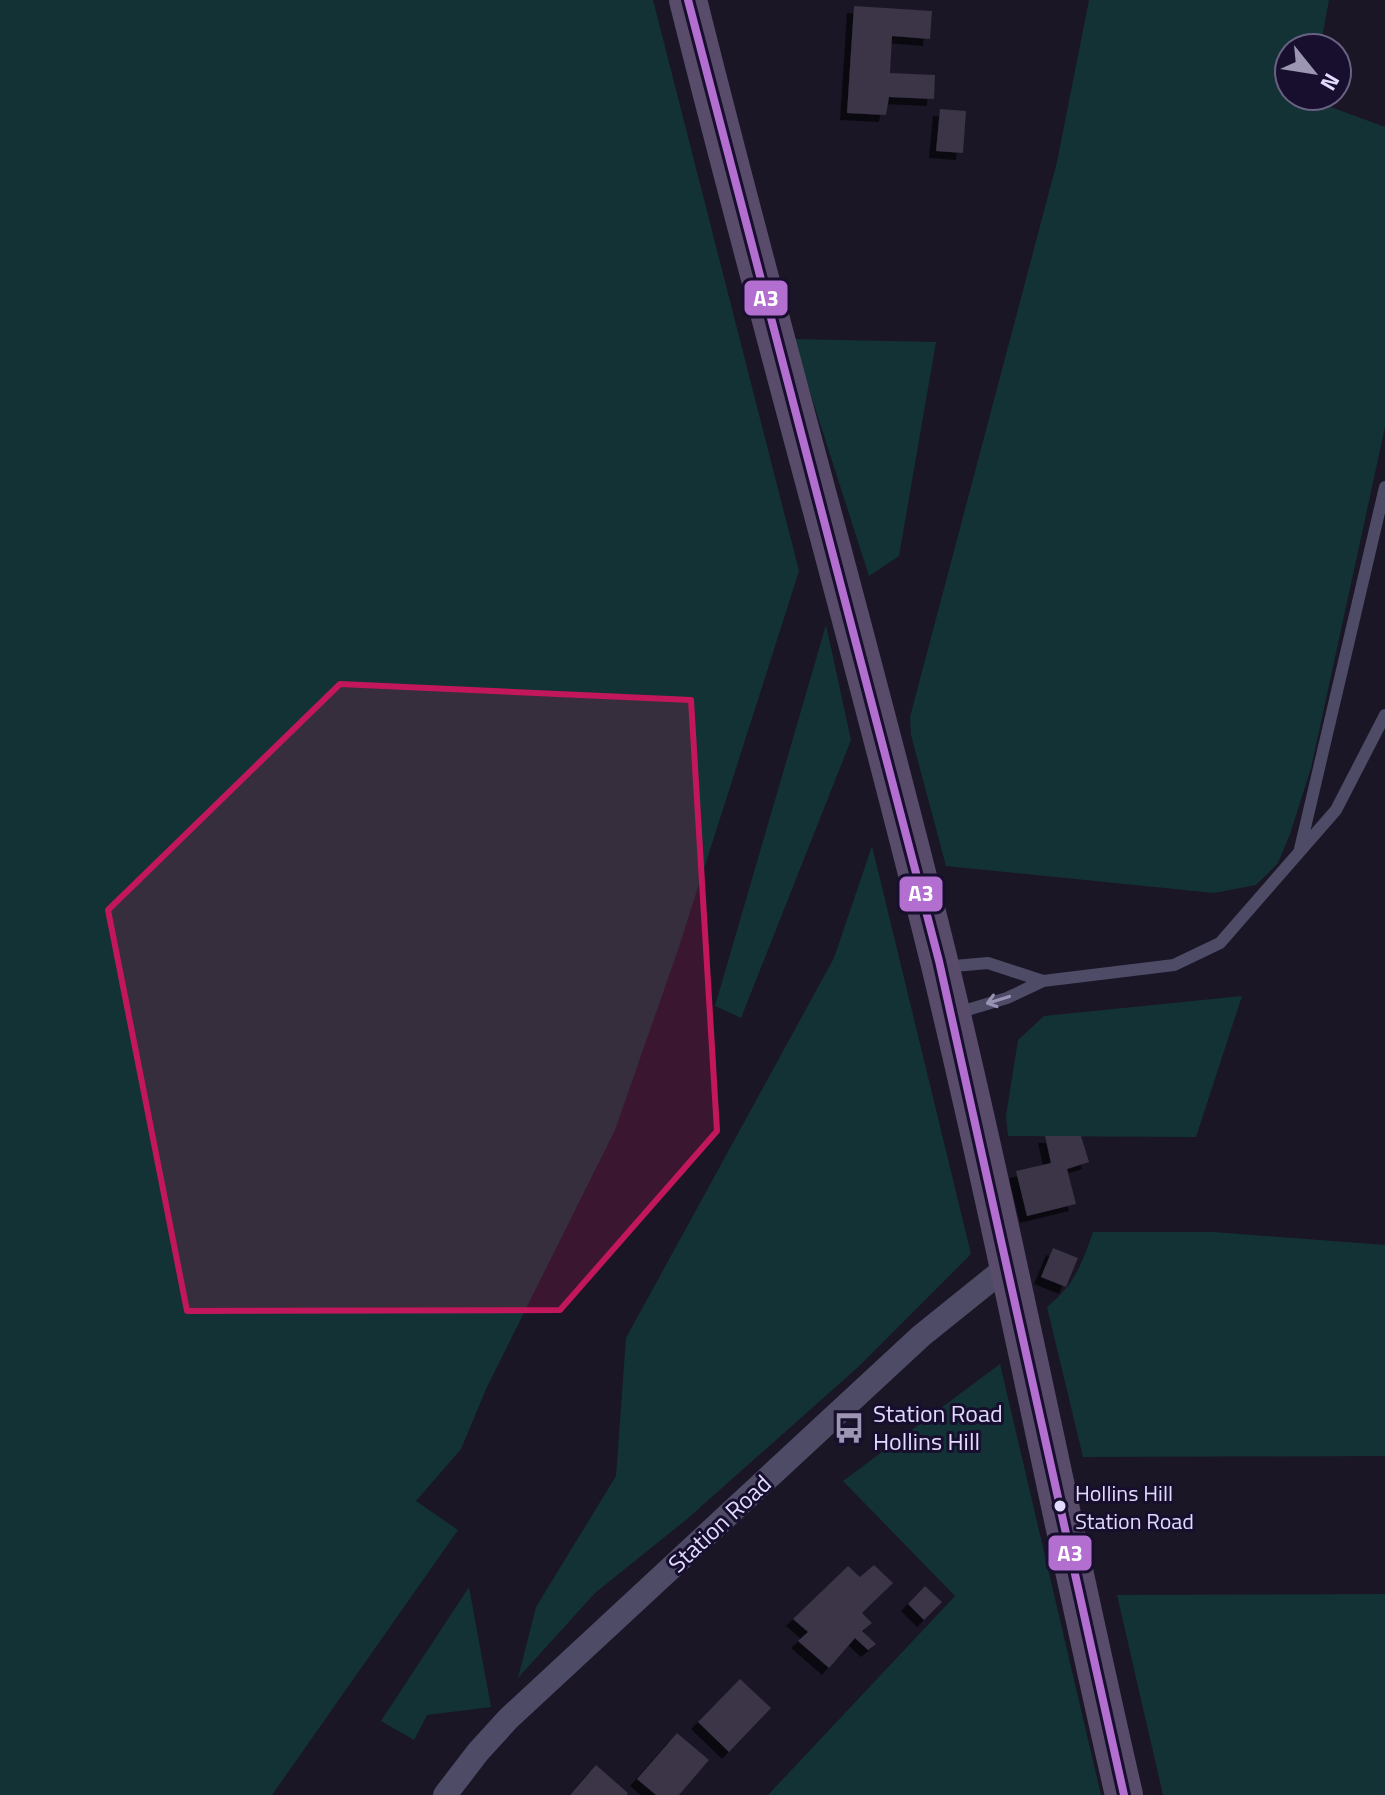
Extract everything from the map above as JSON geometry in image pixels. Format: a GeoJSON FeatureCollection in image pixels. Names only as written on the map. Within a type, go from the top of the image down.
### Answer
{"type":"FeatureCollection","features":[{"type":"Feature","properties":{"kind":"main road"},"geometry":{"type":"LineString","coordinates":[[688,0],[940,968],[1124,1795]]}},
{"type":"Feature","properties":{"kind":"street","name":"Station Road"},"geometry":{"type":"LineString","coordinates":[[445,1795],[508,1719],[921,1336],[1008,1266]]}},
{"type":"Feature","properties":{"kind":"lane"},"geometry":{"type":"LineString","coordinates":[[1299,852],[1385,487]]}},
{"type":"Feature","properties":{"kind":"lane"},"geometry":{"type":"LineString","coordinates":[[950,1015],[1007,998],[1043,981],[1174,965],[1220,943],[1336,810],[1385,715]]}},
{"type":"Feature","properties":{"kind":"lane"},"geometry":{"type":"LineString","coordinates":[[940,968],[988,963],[1043,981]]}},
{"type":"Feature","properties":{"kind":"highlighted area"},"geometry":{"type":"Polygon","coordinates":[[[340,684],[691,700],[717,1131],[560,1310],[187,1311],[108,910],[340,684]]]}},
{"type":"Feature","properties":{"kind":"green space"},"geometry":{"type":"Polygon","coordinates":[[[0,0],[653,0],[799,571],[678,950],[615,1130],[487,1387],[461,1449],[416,1501],[458,1530],[272,1795],[0,1795],[0,0]]]}},
{"type":"Feature","properties":{"kind":"green space"},"geometry":{"type":"Polygon","coordinates":[[[1089,0],[1329,0],[1323,32],[1273,32],[1273,112],[1344,112],[1385,127],[1385,427],[1311,768],[1278,863],[1256,885],[1214,893],[946,866],[911,735],[910,717],[1057,162],[1089,0]]]}},
{"type":"Feature","properties":{"kind":"green space"},"geometry":{"type":"Polygon","coordinates":[[[793,339],[936,342],[899,556],[869,576],[793,339]]]}},
{"type":"Feature","properties":{"kind":"green space"},"geometry":{"type":"Polygon","coordinates":[[[826,625],[851,740],[741,1018],[715,1006],[826,625]]]}},
{"type":"Feature","properties":{"kind":"green space"},"geometry":{"type":"Polygon","coordinates":[[[872,846],[971,1254],[857,1368],[687,1519],[595,1593],[518,1678],[536,1607],[616,1476],[626,1338],[834,958],[872,846]]]}},
{"type":"Feature","properties":{"kind":"green space"},"geometry":{"type":"Polygon","coordinates":[[[1242,996],[1196,1137],[1008,1136],[1006,1116],[1018,1040],[1044,1016],[1242,996]]]}},
{"type":"Feature","properties":{"kind":"green space"},"geometry":{"type":"Polygon","coordinates":[[[1093,1232],[1213,1232],[1385,1245],[1385,1456],[1083,1457],[1047,1307],[1076,1274],[1093,1232]]]}},
{"type":"Feature","properties":{"kind":"green space"},"geometry":{"type":"Polygon","coordinates":[[[1000,1364],[1101,1795],[768,1795],[955,1596],[843,1481],[1000,1364]]]}},
{"type":"Feature","properties":{"kind":"green space"},"geometry":{"type":"Polygon","coordinates":[[[469,1587],[491,1707],[427,1715],[414,1740],[381,1721],[469,1587]]]}},
{"type":"Feature","properties":{"kind":"green space"},"geometry":{"type":"Polygon","coordinates":[[[1385,1594],[1385,1795],[1163,1795],[1117,1595],[1385,1594]]]}},
{"type":"Feature","properties":{"kind":"building"},"geometry":{"type":"Polygon","coordinates":[[[854,6],[932,11],[930,39],[892,36],[890,73],[935,75],[934,99],[889,97],[886,115],[847,113],[854,6]]]}},
{"type":"Feature","properties":{"kind":"building"},"geometry":{"type":"Polygon","coordinates":[[[940,109],[966,111],[963,153],[936,151],[940,109]]]}},
{"type":"Feature","properties":{"kind":"building"},"geometry":{"type":"Polygon","coordinates":[[[1045,1136],[1081,1136],[1089,1162],[1067,1169],[1076,1204],[1027,1216],[1016,1171],[1051,1163],[1045,1136]]]}},
{"type":"Feature","properties":{"kind":"building"},"geometry":{"type":"Polygon","coordinates":[[[1053,1248],[1078,1258],[1066,1287],[1041,1277],[1053,1248]]]}},
{"type":"Feature","properties":{"kind":"building"},"geometry":{"type":"Polygon","coordinates":[[[874,1565],[893,1583],[862,1613],[872,1623],[862,1631],[876,1644],[868,1650],[855,1638],[829,1668],[798,1641],[808,1632],[793,1619],[848,1566],[860,1577],[874,1565]]]}},
{"type":"Feature","properties":{"kind":"building"},"geometry":{"type":"Polygon","coordinates":[[[925,1586],[942,1602],[924,1620],[908,1604],[925,1586]]]}},
{"type":"Feature","properties":{"kind":"building"},"geometry":{"type":"Polygon","coordinates":[[[740,1679],[771,1708],[729,1752],[698,1722],[740,1679]]]}},
{"type":"Feature","properties":{"kind":"building"},"geometry":{"type":"Polygon","coordinates":[[[677,1733],[709,1760],[679,1795],[656,1795],[637,1779],[677,1733]]]}},
{"type":"Feature","properties":{"kind":"building"},"geometry":{"type":"Polygon","coordinates":[[[596,1765],[628,1793],[627,1795],[570,1795],[596,1765]]]}},
{"type":"Feature","properties":{"kind":"transit line","name":"A3"},"geometry":{"type":"LineString","coordinates":[[688,0],[939,961],[1124,1795]]}},
{"type":"Feature","properties":{"kind":"place","name":"Station Road Hollins Hill"},"geometry":{"type":"Point","coordinates":[849,1428]}},
{"type":"Feature","properties":{"kind":"place","name":"Hollins Hill Station Road"},"geometry":{"type":"Point","coordinates":[1060,1506]}}]}
